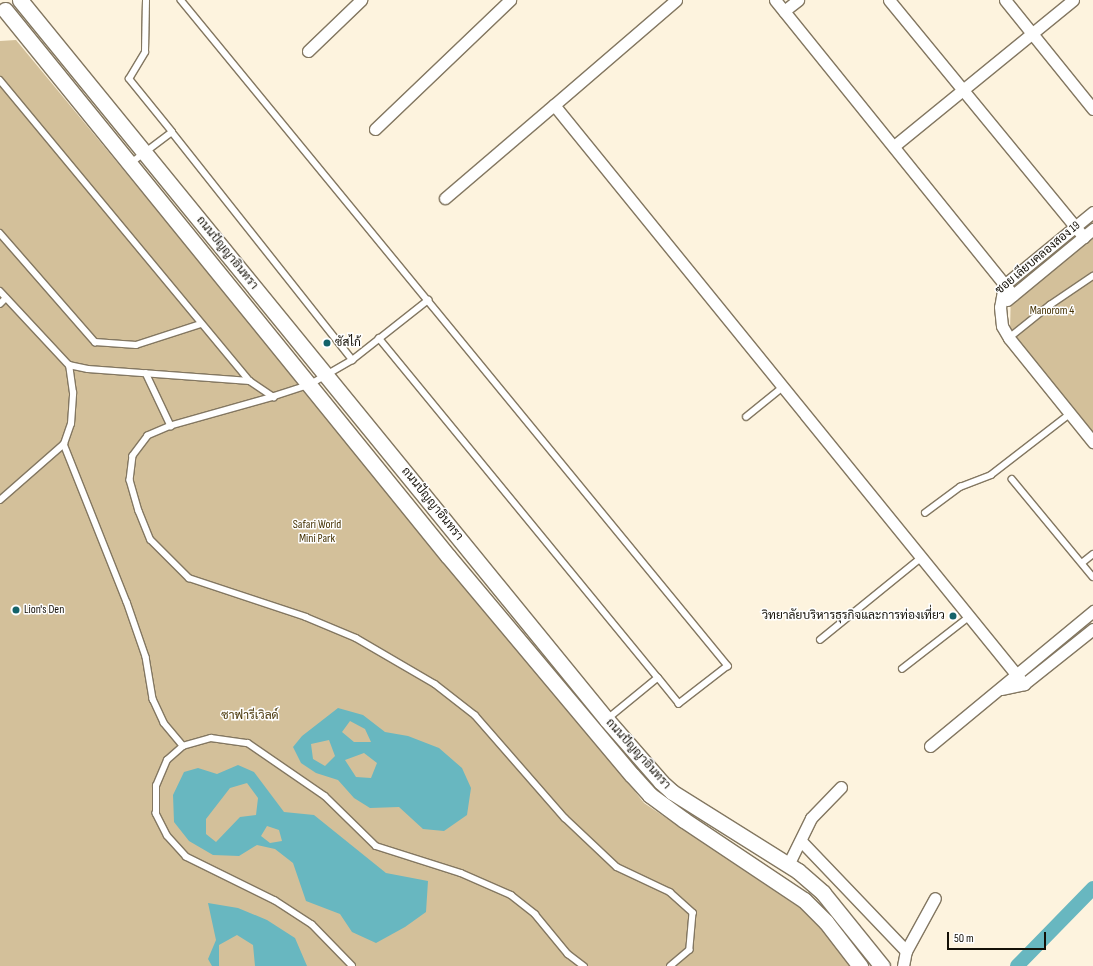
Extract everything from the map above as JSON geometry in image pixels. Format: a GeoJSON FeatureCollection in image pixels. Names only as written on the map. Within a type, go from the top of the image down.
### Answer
{"type":"FeatureCollection","features":[{"type":"Feature","properties":{"kind":"street"},"geometry":{"type":"LineString","coordinates":[[3,10],[18,0]]}},
{"type":"Feature","properties":{"kind":"street","name":"ถนนปัญญาอินทรา"},"geometry":{"type":"LineString","coordinates":[[18,0],[326,373],[601,726],[650,795],[804,900],[826,922],[860,966]]}},
{"type":"Feature","properties":{"kind":"street"},"geometry":{"type":"LineString","coordinates":[[308,52],[361,0]]}},
{"type":"Feature","properties":{"kind":"street"},"geometry":{"type":"LineString","coordinates":[[375,129],[510,0]]}},
{"type":"Feature","properties":{"kind":"street"},"geometry":{"type":"LineString","coordinates":[[445,198],[676,0]]}},
{"type":"Feature","properties":{"kind":"street"},"geometry":{"type":"LineString","coordinates":[[774,0],[894,146],[1013,295]]}},
{"type":"Feature","properties":{"kind":"street"},"geometry":{"type":"LineString","coordinates":[[784,11],[798,0]]}},
{"type":"Feature","properties":{"kind":"street"},"geometry":{"type":"LineString","coordinates":[[889,0],[962,91],[1084,236]]}},
{"type":"Feature","properties":{"kind":"street"},"geometry":{"type":"LineString","coordinates":[[1005,0],[1093,109]]}},
{"type":"Feature","properties":{"kind":"street"},"geometry":{"type":"LineString","coordinates":[[894,146],[962,91],[1031,32],[1073,0]]}},
{"type":"Feature","properties":{"kind":"street","name":"ถนนปัญญาอินทรา"},"geometry":{"type":"LineString","coordinates":[[3,10],[130,163],[310,385],[601,726],[672,792],[788,865],[823,893],[882,966]]}},
{"type":"Feature","properties":{"kind":"street"},"geometry":{"type":"LineString","coordinates":[[554,105],[784,386],[1024,684]]}},
{"type":"Feature","properties":{"kind":"street","name":"ซอย เลียบคลองสอง 19"},"geometry":{"type":"LineString","coordinates":[[1093,212],[1004,285],[1000,307],[1002,326],[1009,338],[1093,442]]}},
{"type":"Feature","properties":{"kind":"street","name":"ซอย เลียบคลองสอง 19"},"geometry":{"type":"LineString","coordinates":[[1000,307],[1093,229]]}},
{"type":"Feature","properties":{"kind":"street"},"geometry":{"type":"LineString","coordinates":[[930,746],[1001,689],[1015,673],[1093,611]]}},
{"type":"Feature","properties":{"kind":"street"},"geometry":{"type":"LineString","coordinates":[[1001,689],[1024,684],[1093,629]]}},
{"type":"Feature","properties":{"kind":"street"},"geometry":{"type":"LineString","coordinates":[[788,865],[802,841],[811,818],[841,787]]}},
{"type":"Feature","properties":{"kind":"street"},"geometry":{"type":"LineString","coordinates":[[802,841],[906,951]]}},
{"type":"Feature","properties":{"kind":"street"},"geometry":{"type":"LineString","coordinates":[[903,966],[906,951],[935,898]]}},
{"type":"Feature","properties":{"kind":"lane"},"geometry":{"type":"LineString","coordinates":[[146,0],[145,52],[129,79],[353,360]]}},
{"type":"Feature","properties":{"kind":"lane"},"geometry":{"type":"LineString","coordinates":[[181,0],[429,300],[728,666],[679,704],[379,338]]}},
{"type":"Feature","properties":{"kind":"lane"},"geometry":{"type":"LineString","coordinates":[[0,80],[201,324],[250,381],[274,397]]}},
{"type":"Feature","properties":{"kind":"lane"},"geometry":{"type":"LineString","coordinates":[[130,163],[172,132]]}},
{"type":"Feature","properties":{"kind":"lane"},"geometry":{"type":"LineString","coordinates":[[0,233],[95,342],[136,345],[201,324]]}},
{"type":"Feature","properties":{"kind":"lane"},"geometry":{"type":"LineString","coordinates":[[1009,338],[1050,305],[1093,276]]}},
{"type":"Feature","properties":{"kind":"lane"},"geometry":{"type":"LineString","coordinates":[[0,291],[69,365],[88,369],[250,381]]}},
{"type":"Feature","properties":{"kind":"lane"},"geometry":{"type":"LineString","coordinates":[[0,304],[6,298]]}},
{"type":"Feature","properties":{"kind":"lane"},"geometry":{"type":"LineString","coordinates":[[429,300],[353,360],[326,373],[310,385],[274,397],[171,426],[148,436],[133,456],[130,480],[151,540],[171,562],[189,578],[306,617],[356,638],[435,684],[476,715],[565,818],[617,867],[670,892],[693,913],[690,950],[671,966]]}},
{"type":"Feature","properties":{"kind":"lane"},"geometry":{"type":"LineString","coordinates":[[0,500],[64,444],[71,424],[73,393],[69,365]]}},
{"type":"Feature","properties":{"kind":"lane"},"geometry":{"type":"LineString","coordinates":[[146,373],[171,426]]}},
{"type":"Feature","properties":{"kind":"lane"},"geometry":{"type":"LineString","coordinates":[[746,417],[784,386]]}},
{"type":"Feature","properties":{"kind":"lane"},"geometry":{"type":"LineString","coordinates":[[925,513],[960,487],[991,475],[1070,414]]}},
{"type":"Feature","properties":{"kind":"lane"},"geometry":{"type":"LineString","coordinates":[[64,444],[127,602],[146,657],[153,699],[164,723],[183,746]]}},
{"type":"Feature","properties":{"kind":"lane"},"geometry":{"type":"LineString","coordinates":[[1012,479],[1093,577]]}},
{"type":"Feature","properties":{"kind":"lane"},"geometry":{"type":"LineString","coordinates":[[1082,563],[1093,554]]}},
{"type":"Feature","properties":{"kind":"lane"},"geometry":{"type":"LineString","coordinates":[[820,640],[921,558]]}},
{"type":"Feature","properties":{"kind":"lane"},"geometry":{"type":"LineString","coordinates":[[902,669],[970,616]]}},
{"type":"Feature","properties":{"kind":"lane"},"geometry":{"type":"LineString","coordinates":[[601,726],[658,678]]}},
{"type":"Feature","properties":{"kind":"lane"},"geometry":{"type":"LineString","coordinates":[[352,966],[312,925],[275,901],[186,857],[168,836],[156,814],[156,786],[167,760],[183,746],[211,738],[248,743],[325,796],[376,846],[461,872],[511,895],[535,914],[568,954],[584,966]]}},
{"type":"Feature","properties":{"kind":"green space","name":"ซาฟารีเวิลด์"},"geometry":{"type":"Polygon","coordinates":[[[16,40],[594,739],[644,803],[809,914],[818,922],[851,966],[0,966],[0,41],[16,40]]]}},
{"type":"Feature","properties":{"kind":"green space","name":"Manorom 4"},"geometry":{"type":"Polygon","coordinates":[[[1093,222],[1093,434],[1010,332],[1011,289],[1093,222]]]}},
{"type":"Feature","properties":{"kind":"water"},"geometry":{"type":"Polygon","coordinates":[[[338,708],[363,715],[385,732],[408,736],[439,748],[462,768],[471,788],[467,815],[444,831],[423,829],[399,807],[370,808],[354,798],[338,780],[316,773],[301,763],[293,747],[302,736],[338,708]],[[350,721],[342,732],[354,742],[371,742],[365,729],[350,721]],[[329,740],[311,744],[313,759],[325,766],[335,756],[329,740]],[[364,753],[345,760],[356,777],[371,778],[377,763],[364,753]]]}},
{"type":"Feature","properties":{"kind":"water"},"geometry":{"type":"Polygon","coordinates":[[[238,765],[254,772],[284,812],[314,815],[386,873],[428,881],[426,912],[405,927],[376,943],[352,932],[340,914],[306,901],[293,863],[275,849],[257,845],[239,856],[213,855],[189,841],[174,822],[173,795],[184,772],[198,768],[217,774],[238,765]],[[247,783],[230,788],[206,819],[206,834],[216,842],[240,817],[256,815],[258,798],[247,783]],[[267,826],[261,836],[270,843],[282,841],[279,830],[267,826]]]}},
{"type":"Feature","properties":{"kind":"water"},"geometry":{"type":"Polygon","coordinates":[[[208,903],[238,908],[267,920],[295,938],[307,966],[255,966],[253,945],[237,935],[219,945],[219,966],[212,966],[208,959],[216,940],[208,903]]]}},
{"type":"Feature","properties":{"kind":"waterway"},"geometry":{"type":"LineString","coordinates":[[1017,966],[1093,888]]}},
{"type":"Feature","properties":{"kind":"place","name":"ซัสไก้"},"geometry":{"type":"Point","coordinates":[327,343]}},
{"type":"Feature","properties":{"kind":"place","name":"Lion's Den"},"geometry":{"type":"Point","coordinates":[16,610]}},
{"type":"Feature","properties":{"kind":"place","name":"วิทยาลัยบริหารธุรกิจและการท่องเที่ยว"},"geometry":{"type":"Point","coordinates":[953,616]}},
{"type":"Feature","properties":{"kind":"park label","name":"Safari World Mini Park"},"geometry":{"type":"Point","coordinates":[317,532]}}]}
